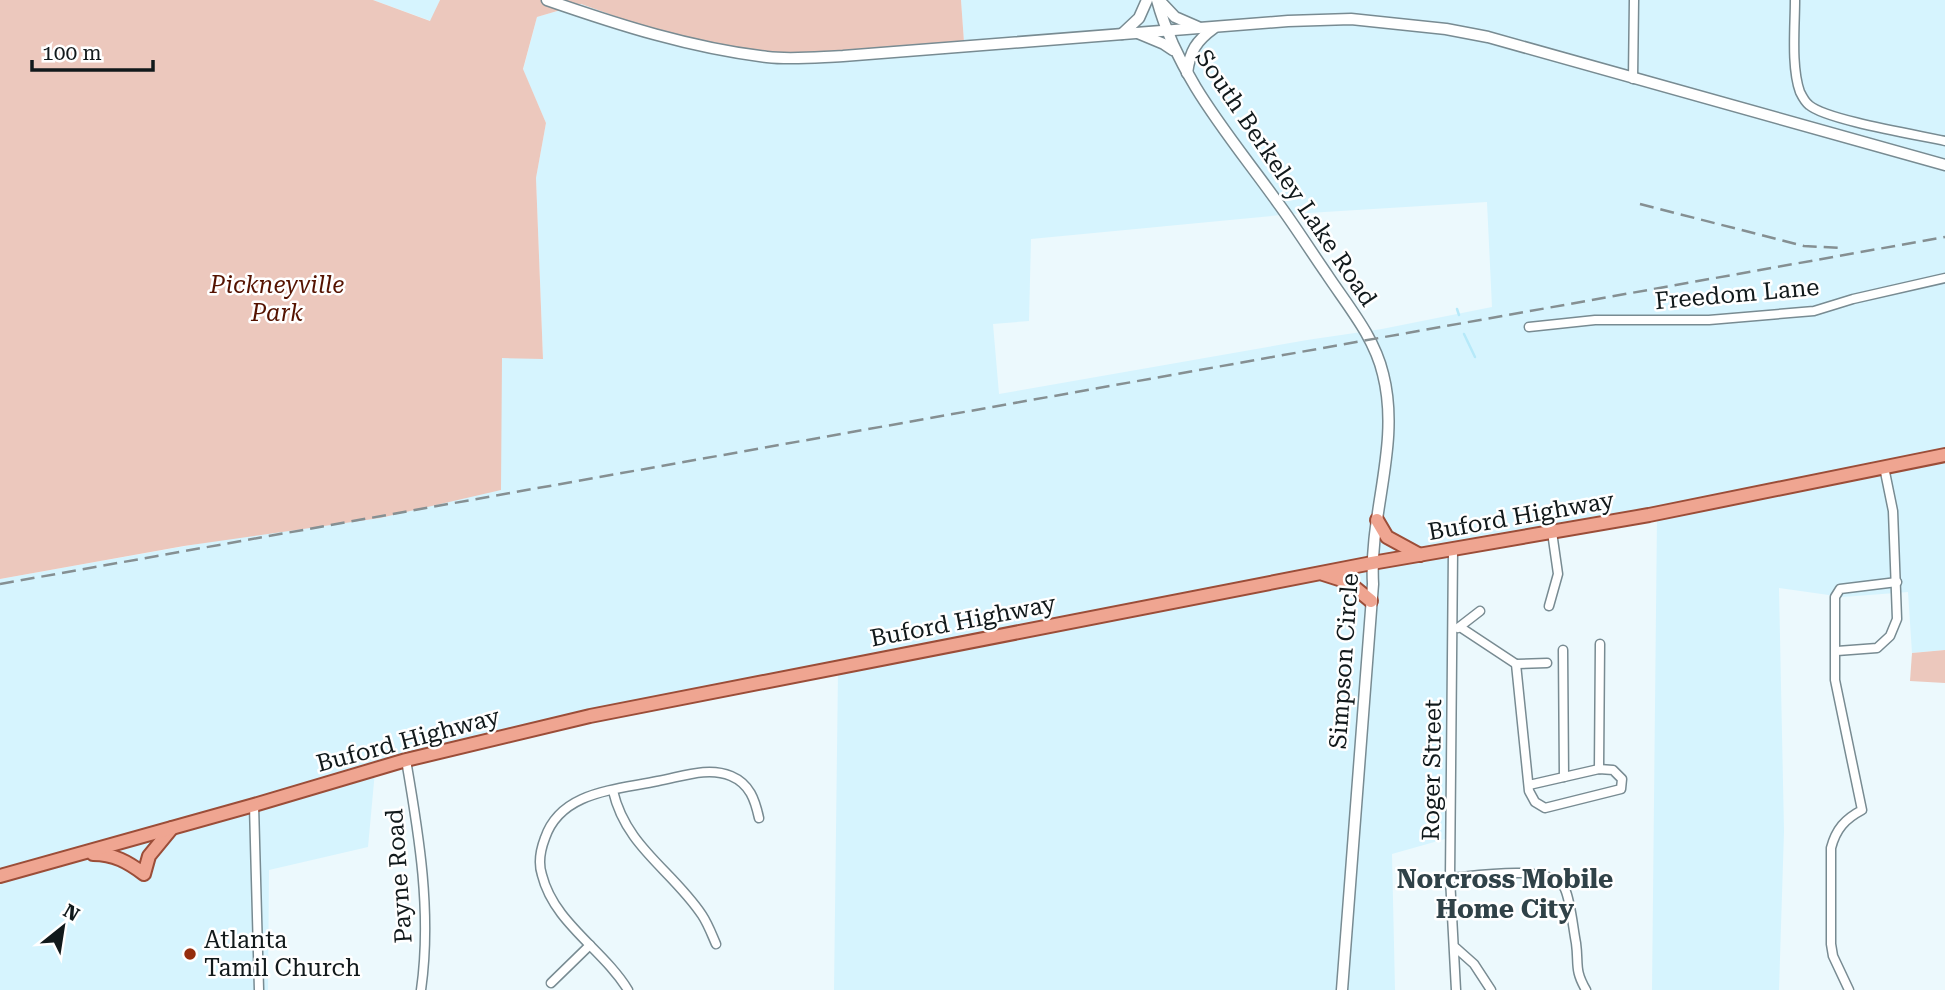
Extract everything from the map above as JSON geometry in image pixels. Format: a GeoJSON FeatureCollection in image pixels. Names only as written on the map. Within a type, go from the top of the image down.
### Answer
{"type":"FeatureCollection","features":[{"type":"Feature","properties":{"kind":"main road","name":"Buford Highway"},"geometry":{"type":"LineString","coordinates":[[0,876],[406,760],[590,716],[1372,563],[1648,515],[1945,455]]}},
{"type":"Feature","properties":{"kind":"main road"},"geometry":{"type":"LineString","coordinates":[[1377,520],[1387,537],[1421,555]]}},
{"type":"Feature","properties":{"kind":"main road"},"geometry":{"type":"LineString","coordinates":[[1320,573],[1348,582],[1371,601]]}},
{"type":"Feature","properties":{"kind":"main road"},"geometry":{"type":"LineString","coordinates":[[79,854],[105,854],[125,860],[144,874],[149,856],[173,828]]}},
{"type":"Feature","properties":{"kind":"street"},"geometry":{"type":"LineString","coordinates":[[547,0],[650,33],[716,48],[777,57],[843,56],[1288,21],[1351,19],[1407,24],[1488,37],[1945,165]]}},
{"type":"Feature","properties":{"kind":"street"},"geometry":{"type":"LineString","coordinates":[[1122,34],[1139,18],[1147,0]]}},
{"type":"Feature","properties":{"kind":"street"},"geometry":{"type":"LineString","coordinates":[[1158,0],[1175,17],[1202,29]]}},
{"type":"Feature","properties":{"kind":"street","name":"South Berkeley Lake Road"},"geometry":{"type":"LineString","coordinates":[[1158,0],[1166,30],[1186,73],[1278,202],[1369,339]]}},
{"type":"Feature","properties":{"kind":"street"},"geometry":{"type":"LineString","coordinates":[[1633,79],[1634,0]]}},
{"type":"Feature","properties":{"kind":"street"},"geometry":{"type":"LineString","coordinates":[[1795,0],[1796,78],[1801,95],[1809,105],[1823,113],[1845,119],[1945,141]]}},
{"type":"Feature","properties":{"kind":"street"},"geometry":{"type":"LineString","coordinates":[[1186,73],[1189,56],[1196,43],[1214,28]]}},
{"type":"Feature","properties":{"kind":"street"},"geometry":{"type":"LineString","coordinates":[[1136,33],[1164,44],[1175,52]]}},
{"type":"Feature","properties":{"kind":"street","name":"Freedom Lane"},"geometry":{"type":"LineString","coordinates":[[1529,327],[1595,320],[1709,320],[1814,311],[1853,299],[1945,278]]}},
{"type":"Feature","properties":{"kind":"street","name":"Simpson Circle"},"geometry":{"type":"LineString","coordinates":[[1342,990],[1373,584],[1372,563],[1388,445],[1389,397],[1378,356],[1369,339]]}},
{"type":"Feature","properties":{"kind":"street"},"geometry":{"type":"LineString","coordinates":[[1837,651],[1877,648],[1890,636],[1897,619],[1894,511],[1884,467]]}},
{"type":"Feature","properties":{"kind":"street"},"geometry":{"type":"LineString","coordinates":[[1549,606],[1558,574],[1552,533]]}},
{"type":"Feature","properties":{"kind":"street","name":"Roger Street"},"geometry":{"type":"LineString","coordinates":[[1453,550],[1456,629],[1450,878],[1456,948],[1456,990]]}},
{"type":"Feature","properties":{"kind":"street"},"geometry":{"type":"LineString","coordinates":[[1849,990],[1833,956],[1831,944],[1830,848],[1842,823],[1862,810],[1835,680],[1835,597],[1840,589],[1897,582]]}},
{"type":"Feature","properties":{"kind":"street"},"geometry":{"type":"LineString","coordinates":[[1480,611],[1456,629],[1516,664],[1547,663]]}},
{"type":"Feature","properties":{"kind":"street"},"geometry":{"type":"LineString","coordinates":[[1599,769],[1600,644]]}},
{"type":"Feature","properties":{"kind":"street"},"geometry":{"type":"LineString","coordinates":[[1563,650],[1564,777]]}},
{"type":"Feature","properties":{"kind":"street"},"geometry":{"type":"LineString","coordinates":[[1516,664],[1528,785],[1535,802],[1545,808],[1621,789],[1622,779],[1613,770],[1599,769],[1528,785]]}},
{"type":"Feature","properties":{"kind":"street","name":"Payne Road"},"geometry":{"type":"LineString","coordinates":[[406,760],[420,841],[425,912],[421,990]]}},
{"type":"Feature","properties":{"kind":"street"},"geometry":{"type":"LineString","coordinates":[[628,990],[559,912],[548,893],[539,863],[549,828],[564,810],[583,797],[708,771],[734,777],[750,789],[759,818]]}},
{"type":"Feature","properties":{"kind":"street"},"geometry":{"type":"LineString","coordinates":[[613,791],[615,803],[630,833],[702,914],[716,944]]}},
{"type":"Feature","properties":{"kind":"street"},"geometry":{"type":"LineString","coordinates":[[254,805],[259,990]]}},
{"type":"Feature","properties":{"kind":"street"},"geometry":{"type":"LineString","coordinates":[[1450,878],[1528,873],[1556,878],[1565,889],[1576,947],[1576,973],[1586,990]]}},
{"type":"Feature","properties":{"kind":"street"},"geometry":{"type":"LineString","coordinates":[[551,984],[590,945]]}},
{"type":"Feature","properties":{"kind":"street"},"geometry":{"type":"LineString","coordinates":[[1456,948],[1474,964],[1491,990]]}},
{"type":"Feature","properties":{"kind":"shaded area"},"geometry":{"type":"Polygon","coordinates":[[[373,0],[440,0],[431,21],[373,0]]]}},
{"type":"Feature","properties":{"kind":"shaded area"},"geometry":{"type":"Polygon","coordinates":[[[961,0],[1945,0],[1945,650],[1912,653],[1908,592],[1843,597],[1779,588],[1784,831],[1779,990],[1652,990],[1657,517],[1455,545],[1452,837],[1392,854],[1395,990],[834,990],[838,671],[513,734],[375,771],[368,847],[269,870],[268,990],[0,990],[0,579],[501,490],[501,358],[543,358],[536,178],[546,123],[523,70],[537,17],[581,4],[637,24],[686,37],[751,50],[813,54],[964,42],[961,0]],[[1487,202],[1292,214],[1031,239],[1029,321],[993,324],[999,394],[1382,329],[1492,307],[1487,202]]]}},
{"type":"Feature","properties":{"kind":"green space","name":"Pickneyville Park"},"geometry":{"type":"Polygon","coordinates":[[[0,0],[373,0],[430,21],[440,0],[961,0],[964,42],[813,54],[784,53],[751,50],[686,37],[637,24],[581,4],[537,17],[523,69],[546,123],[536,178],[543,359],[502,358],[501,490],[380,518],[184,546],[0,579],[0,0]]]}},
{"type":"Feature","properties":{"kind":"green space"},"geometry":{"type":"Polygon","coordinates":[[[1945,650],[1945,683],[1910,681],[1912,653],[1945,650]]]}},
{"type":"Feature","properties":{"kind":"waterway"},"geometry":{"type":"LineString","coordinates":[[1457,309],[1459,315]]}},
{"type":"Feature","properties":{"kind":"waterway"},"geometry":{"type":"LineString","coordinates":[[1464,334],[1475,357]]}},
{"type":"Feature","properties":{"kind":"railway"},"geometry":{"type":"LineString","coordinates":[[1640,204],[1804,246],[1840,248]]}},
{"type":"Feature","properties":{"kind":"railway"},"geometry":{"type":"LineString","coordinates":[[0,584],[1945,237]]}},
{"type":"Feature","properties":{"kind":"place","name":"Atlanta Tamil Church"},"geometry":{"type":"Point","coordinates":[190,954]}},
{"type":"Feature","properties":{"kind":"district","name":"Norcross Mobile Home City"},"geometry":{"type":"Point","coordinates":[1505,894]}}]}
